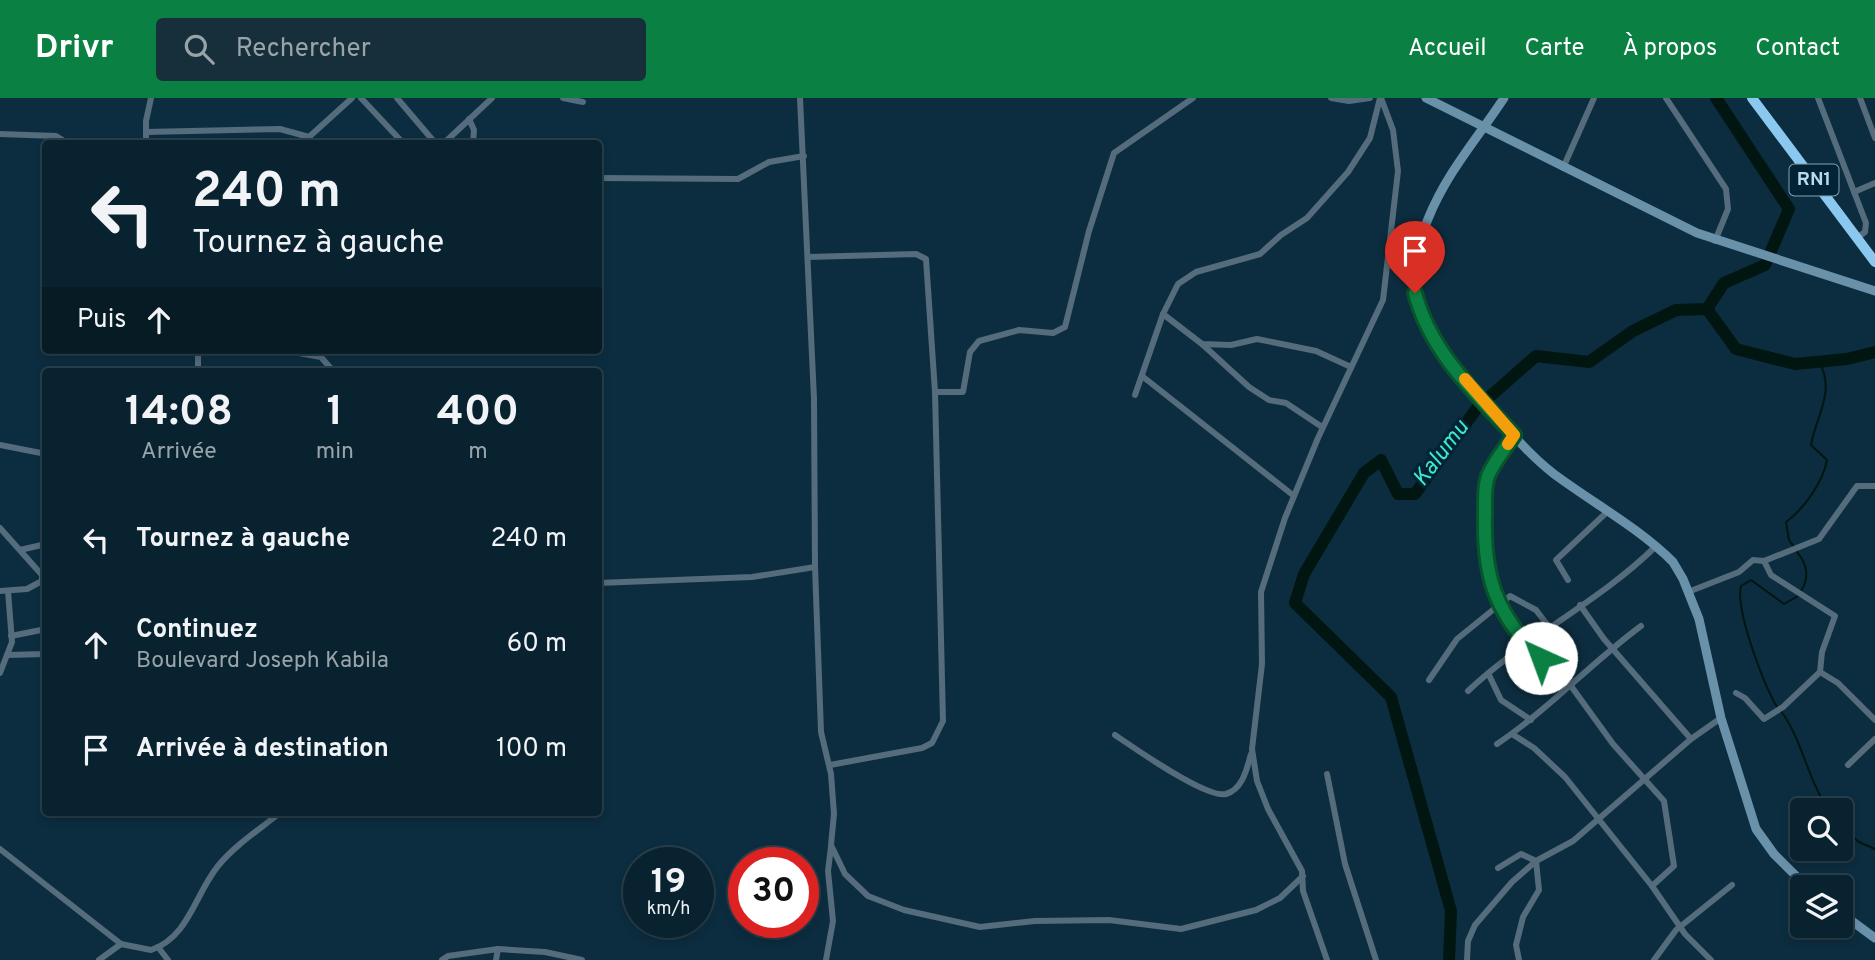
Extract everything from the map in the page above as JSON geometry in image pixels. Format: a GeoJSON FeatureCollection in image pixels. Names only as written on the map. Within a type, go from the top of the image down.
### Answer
{"type":"FeatureCollection","features":[{"type":"Feature","properties":{"kind":"highway","name":"RN1"},"geometry":{"type":"LineString","coordinates":[[1752,98],[1875,262]]}},
{"type":"Feature","properties":{"kind":"main road"},"geometry":{"type":"LineString","coordinates":[[1426,98],[1715,241],[1875,291]]}},
{"type":"Feature","properties":{"kind":"main road"},"geometry":{"type":"LineString","coordinates":[[1504,98],[1463,151],[1427,220],[1417,258],[1415,293],[1422,321],[1441,354],[1546,467],[1673,562],[1699,619],[1721,718],[1756,829],[1774,854],[1795,875]]}},
{"type":"Feature","properties":{"kind":"main road"},"geometry":{"type":"LineString","coordinates":[[1853,922],[1875,938]]}},
{"type":"Feature","properties":{"kind":"street"},"geometry":{"type":"LineString","coordinates":[[146,140],[151,98]]}},
{"type":"Feature","properties":{"kind":"street"},"geometry":{"type":"LineString","coordinates":[[146,132],[280,129],[309,137],[352,98]]}},
{"type":"Feature","properties":{"kind":"street"},"geometry":{"type":"LineString","coordinates":[[360,98],[400,140]]}},
{"type":"Feature","properties":{"kind":"street"},"geometry":{"type":"LineString","coordinates":[[397,98],[433,140]]}},
{"type":"Feature","properties":{"kind":"street"},"geometry":{"type":"LineString","coordinates":[[447,140],[492,98]]}},
{"type":"Feature","properties":{"kind":"street"},"geometry":{"type":"LineString","coordinates":[[563,98],[583,102]]}},
{"type":"Feature","properties":{"kind":"street"},"geometry":{"type":"LineString","coordinates":[[800,98],[814,399],[815,567],[821,732],[830,765],[834,814],[828,871],[833,921],[826,960]]}},
{"type":"Feature","properties":{"kind":"street"},"geometry":{"type":"LineString","coordinates":[[935,392],[963,392],[970,352],[979,341],[1019,330],[1053,333],[1065,327],[1089,231],[1114,153],[1193,98]]}},
{"type":"Feature","properties":{"kind":"street"},"geometry":{"type":"LineString","coordinates":[[1331,98],[1349,101],[1370,98]]}},
{"type":"Feature","properties":{"kind":"street"},"geometry":{"type":"LineString","coordinates":[[1135,395],[1163,314],[1180,281],[1196,272],[1260,254],[1281,235],[1307,218],[1348,172],[1370,138],[1380,98]]}},
{"type":"Feature","properties":{"kind":"street"},"geometry":{"type":"LineString","coordinates":[[1115,735],[1184,778],[1219,794],[1226,794],[1238,786],[1247,770],[1262,664],[1262,582],[1322,427],[1382,300],[1396,198],[1396,147],[1380,98]]}},
{"type":"Feature","properties":{"kind":"street"},"geometry":{"type":"LineString","coordinates":[[1563,168],[1594,98]]}},
{"type":"Feature","properties":{"kind":"street"},"geometry":{"type":"LineString","coordinates":[[1665,98],[1726,189],[1728,209],[1715,241]]}},
{"type":"Feature","properties":{"kind":"street"},"geometry":{"type":"LineString","coordinates":[[1818,98],[1866,227],[1857,238]]}},
{"type":"Feature","properties":{"kind":"street"},"geometry":{"type":"LineString","coordinates":[[1860,98],[1875,138]]}},
{"type":"Feature","properties":{"kind":"street"},"geometry":{"type":"LineString","coordinates":[[469,119],[474,130],[473,140]]}},
{"type":"Feature","properties":{"kind":"street"},"geometry":{"type":"LineString","coordinates":[[0,134],[56,136],[62,140]]}},
{"type":"Feature","properties":{"kind":"street"},"geometry":{"type":"LineString","coordinates":[[602,178],[738,179],[769,162],[804,156]]}},
{"type":"Feature","properties":{"kind":"street"},"geometry":{"type":"LineString","coordinates":[[1854,192],[1875,183]]}},
{"type":"Feature","properties":{"kind":"street"},"geometry":{"type":"LineString","coordinates":[[808,257],[916,254],[926,259],[935,392],[943,721],[932,743],[922,748],[830,765]]}},
{"type":"Feature","properties":{"kind":"street"},"geometry":{"type":"LineString","coordinates":[[1163,314],[1202,344],[1249,387],[1269,400],[1286,403],[1322,427]]}},
{"type":"Feature","properties":{"kind":"street"},"geometry":{"type":"LineString","coordinates":[[1202,344],[1231,345],[1257,339],[1316,351],[1351,367]]}},
{"type":"Feature","properties":{"kind":"street"},"geometry":{"type":"LineString","coordinates":[[304,354],[321,357],[330,368]]}},
{"type":"Feature","properties":{"kind":"street"},"geometry":{"type":"LineString","coordinates":[[1142,376],[1294,496]]}},
{"type":"Feature","properties":{"kind":"street"},"geometry":{"type":"LineString","coordinates":[[1514,435],[1486,483],[1485,531],[1490,582],[1497,603],[1526,644],[1571,686],[1613,744],[1665,804],[1670,851],[1674,863],[1652,886]]}},
{"type":"Feature","properties":{"kind":"street"},"geometry":{"type":"LineString","coordinates":[[0,445],[42,453]]}},
{"type":"Feature","properties":{"kind":"street"},"geometry":{"type":"LineString","coordinates":[[1688,592],[1739,572],[1753,560],[1764,561],[1820,538],[1857,486],[1875,486]]}},
{"type":"Feature","properties":{"kind":"street"},"geometry":{"type":"LineString","coordinates":[[1568,580],[1556,560],[1607,512]]}},
{"type":"Feature","properties":{"kind":"street"},"geometry":{"type":"LineString","coordinates":[[0,528],[42,573]]}},
{"type":"Feature","properties":{"kind":"street"},"geometry":{"type":"LineString","coordinates":[[20,550],[42,545]]}},
{"type":"Feature","properties":{"kind":"street"},"geometry":{"type":"LineString","coordinates":[[1468,691],[1526,644],[1625,574],[1655,547]]}},
{"type":"Feature","properties":{"kind":"street"},"geometry":{"type":"LineString","coordinates":[[1736,693],[1745,698],[1761,719],[1780,709],[1820,672],[1823,650],[1835,616],[1771,575],[1764,561]]}},
{"type":"Feature","properties":{"kind":"street"},"geometry":{"type":"LineString","coordinates":[[602,583],[752,577],[815,567]]}},
{"type":"Feature","properties":{"kind":"street"},"geometry":{"type":"LineString","coordinates":[[0,591],[34,586],[42,581]]}},
{"type":"Feature","properties":{"kind":"street"},"geometry":{"type":"LineString","coordinates":[[0,673],[11,636],[8,591]]}},
{"type":"Feature","properties":{"kind":"street"},"geometry":{"type":"LineString","coordinates":[[1429,680],[1457,639],[1497,603],[1513,596],[1520,604],[1536,610],[1549,627]]}},
{"type":"Feature","properties":{"kind":"street"},"geometry":{"type":"LineString","coordinates":[[1580,605],[1611,648],[1690,739]]}},
{"type":"Feature","properties":{"kind":"street"},"geometry":{"type":"LineString","coordinates":[[1497,744],[1531,720],[1611,648],[1640,626]]}},
{"type":"Feature","properties":{"kind":"street"},"geometry":{"type":"LineString","coordinates":[[11,636],[42,630]]}},
{"type":"Feature","properties":{"kind":"street"},"geometry":{"type":"LineString","coordinates":[[7,654],[42,654]]}},
{"type":"Feature","properties":{"kind":"street"},"geometry":{"type":"LineString","coordinates":[[1820,672],[1838,683],[1875,720]]}},
{"type":"Feature","properties":{"kind":"street"},"geometry":{"type":"LineString","coordinates":[[1489,675],[1501,700],[1531,720]]}},
{"type":"Feature","properties":{"kind":"street"},"geometry":{"type":"LineString","coordinates":[[1467,960],[1468,941],[1475,925],[1512,882],[1536,861],[1570,843],[1690,739],[1721,718]]}},
{"type":"Feature","properties":{"kind":"street"},"geometry":{"type":"LineString","coordinates":[[1512,734],[1534,748],[1565,777],[1652,886],[1680,927],[1711,960]]}},
{"type":"Feature","properties":{"kind":"street"},"geometry":{"type":"LineString","coordinates":[[1848,765],[1875,739]]}},
{"type":"Feature","properties":{"kind":"street"},"geometry":{"type":"LineString","coordinates":[[1252,749],[1261,793],[1303,876],[1303,891],[1327,960]]}},
{"type":"Feature","properties":{"kind":"street"},"geometry":{"type":"LineString","coordinates":[[1327,774],[1345,864],[1376,960]]}},
{"type":"Feature","properties":{"kind":"street"},"geometry":{"type":"LineString","coordinates":[[0,849],[121,944],[145,950],[158,947],[182,927],[219,865],[276,816]]}},
{"type":"Feature","properties":{"kind":"street"},"geometry":{"type":"LineString","coordinates":[[831,845],[845,874],[868,896],[904,909],[980,927],[1035,920],[1109,920],[1187,929],[1262,907],[1280,898],[1303,876]]}},
{"type":"Feature","properties":{"kind":"street"},"geometry":{"type":"LineString","coordinates":[[1498,868],[1521,855],[1536,861]]}},
{"type":"Feature","properties":{"kind":"street"},"geometry":{"type":"LineString","coordinates":[[1519,960],[1516,945],[1523,917],[1539,890],[1536,861]]}},
{"type":"Feature","properties":{"kind":"street"},"geometry":{"type":"LineString","coordinates":[[1654,960],[1680,927],[1732,885]]}},
{"type":"Feature","properties":{"kind":"street"},"geometry":{"type":"LineString","coordinates":[[99,960],[121,944]]}},
{"type":"Feature","properties":{"kind":"street"},"geometry":{"type":"LineString","coordinates":[[158,947],[167,960]]}},
{"type":"Feature","properties":{"kind":"street"},"geometry":{"type":"LineString","coordinates":[[496,960],[498,949]]}},
{"type":"Feature","properties":{"kind":"street"},"geometry":{"type":"LineString","coordinates":[[442,960],[448,956],[498,949],[582,960]]}},
{"type":"Feature","properties":{"kind":"waterway","name":"Kalumu"},"geometry":{"type":"LineString","coordinates":[[1449,960],[1451,911],[1391,697],[1295,603],[1304,574],[1364,473],[1381,460],[1398,494],[1415,494],[1477,408],[1536,356],[1589,362],[1633,331],[1676,310],[1707,309],[1724,283],[1765,265],[1789,209],[1716,98]]}},
{"type":"Feature","properties":{"kind":"waterway"},"geometry":{"type":"LineString","coordinates":[[1707,309],[1736,349],[1795,364],[1847,359],[1875,352]]}},
{"type":"Feature","properties":{"kind":"waterway"},"geometry":{"type":"LineString","coordinates":[[1794,547],[1789,540],[1786,522],[1812,494],[1827,460],[1811,445],[1826,383],[1819,362]]}},
{"type":"Feature","properties":{"kind":"waterway"},"geometry":{"type":"LineString","coordinates":[[1797,552],[1806,571],[1806,581],[1801,591]]}},
{"type":"Feature","properties":{"kind":"waterway"},"geometry":{"type":"LineString","coordinates":[[1777,707],[1758,665],[1746,629],[1740,597],[1741,586],[1751,580],[1784,604],[1798,596]]}},
{"type":"Feature","properties":{"kind":"waterway"},"geometry":{"type":"LineString","coordinates":[[1781,711],[1795,735],[1822,798]]}},
{"type":"Feature","properties":{"kind":"waterway"},"geometry":{"type":"LineString","coordinates":[[1853,837],[1875,849]]}},
{"type":"Feature","properties":{"kind":"slow traffic"},"geometry":{"type":"LineString","coordinates":[[1465,379],[1514,435],[1508,444]]}},
{"type":"Feature","properties":{"kind":"route"},"geometry":{"type":"LineString","coordinates":[[1415,293],[1422,321],[1441,354],[1514,435],[1492,467],[1486,483],[1485,531],[1490,586],[1497,603],[1521,639],[1541,658]]}}]}
